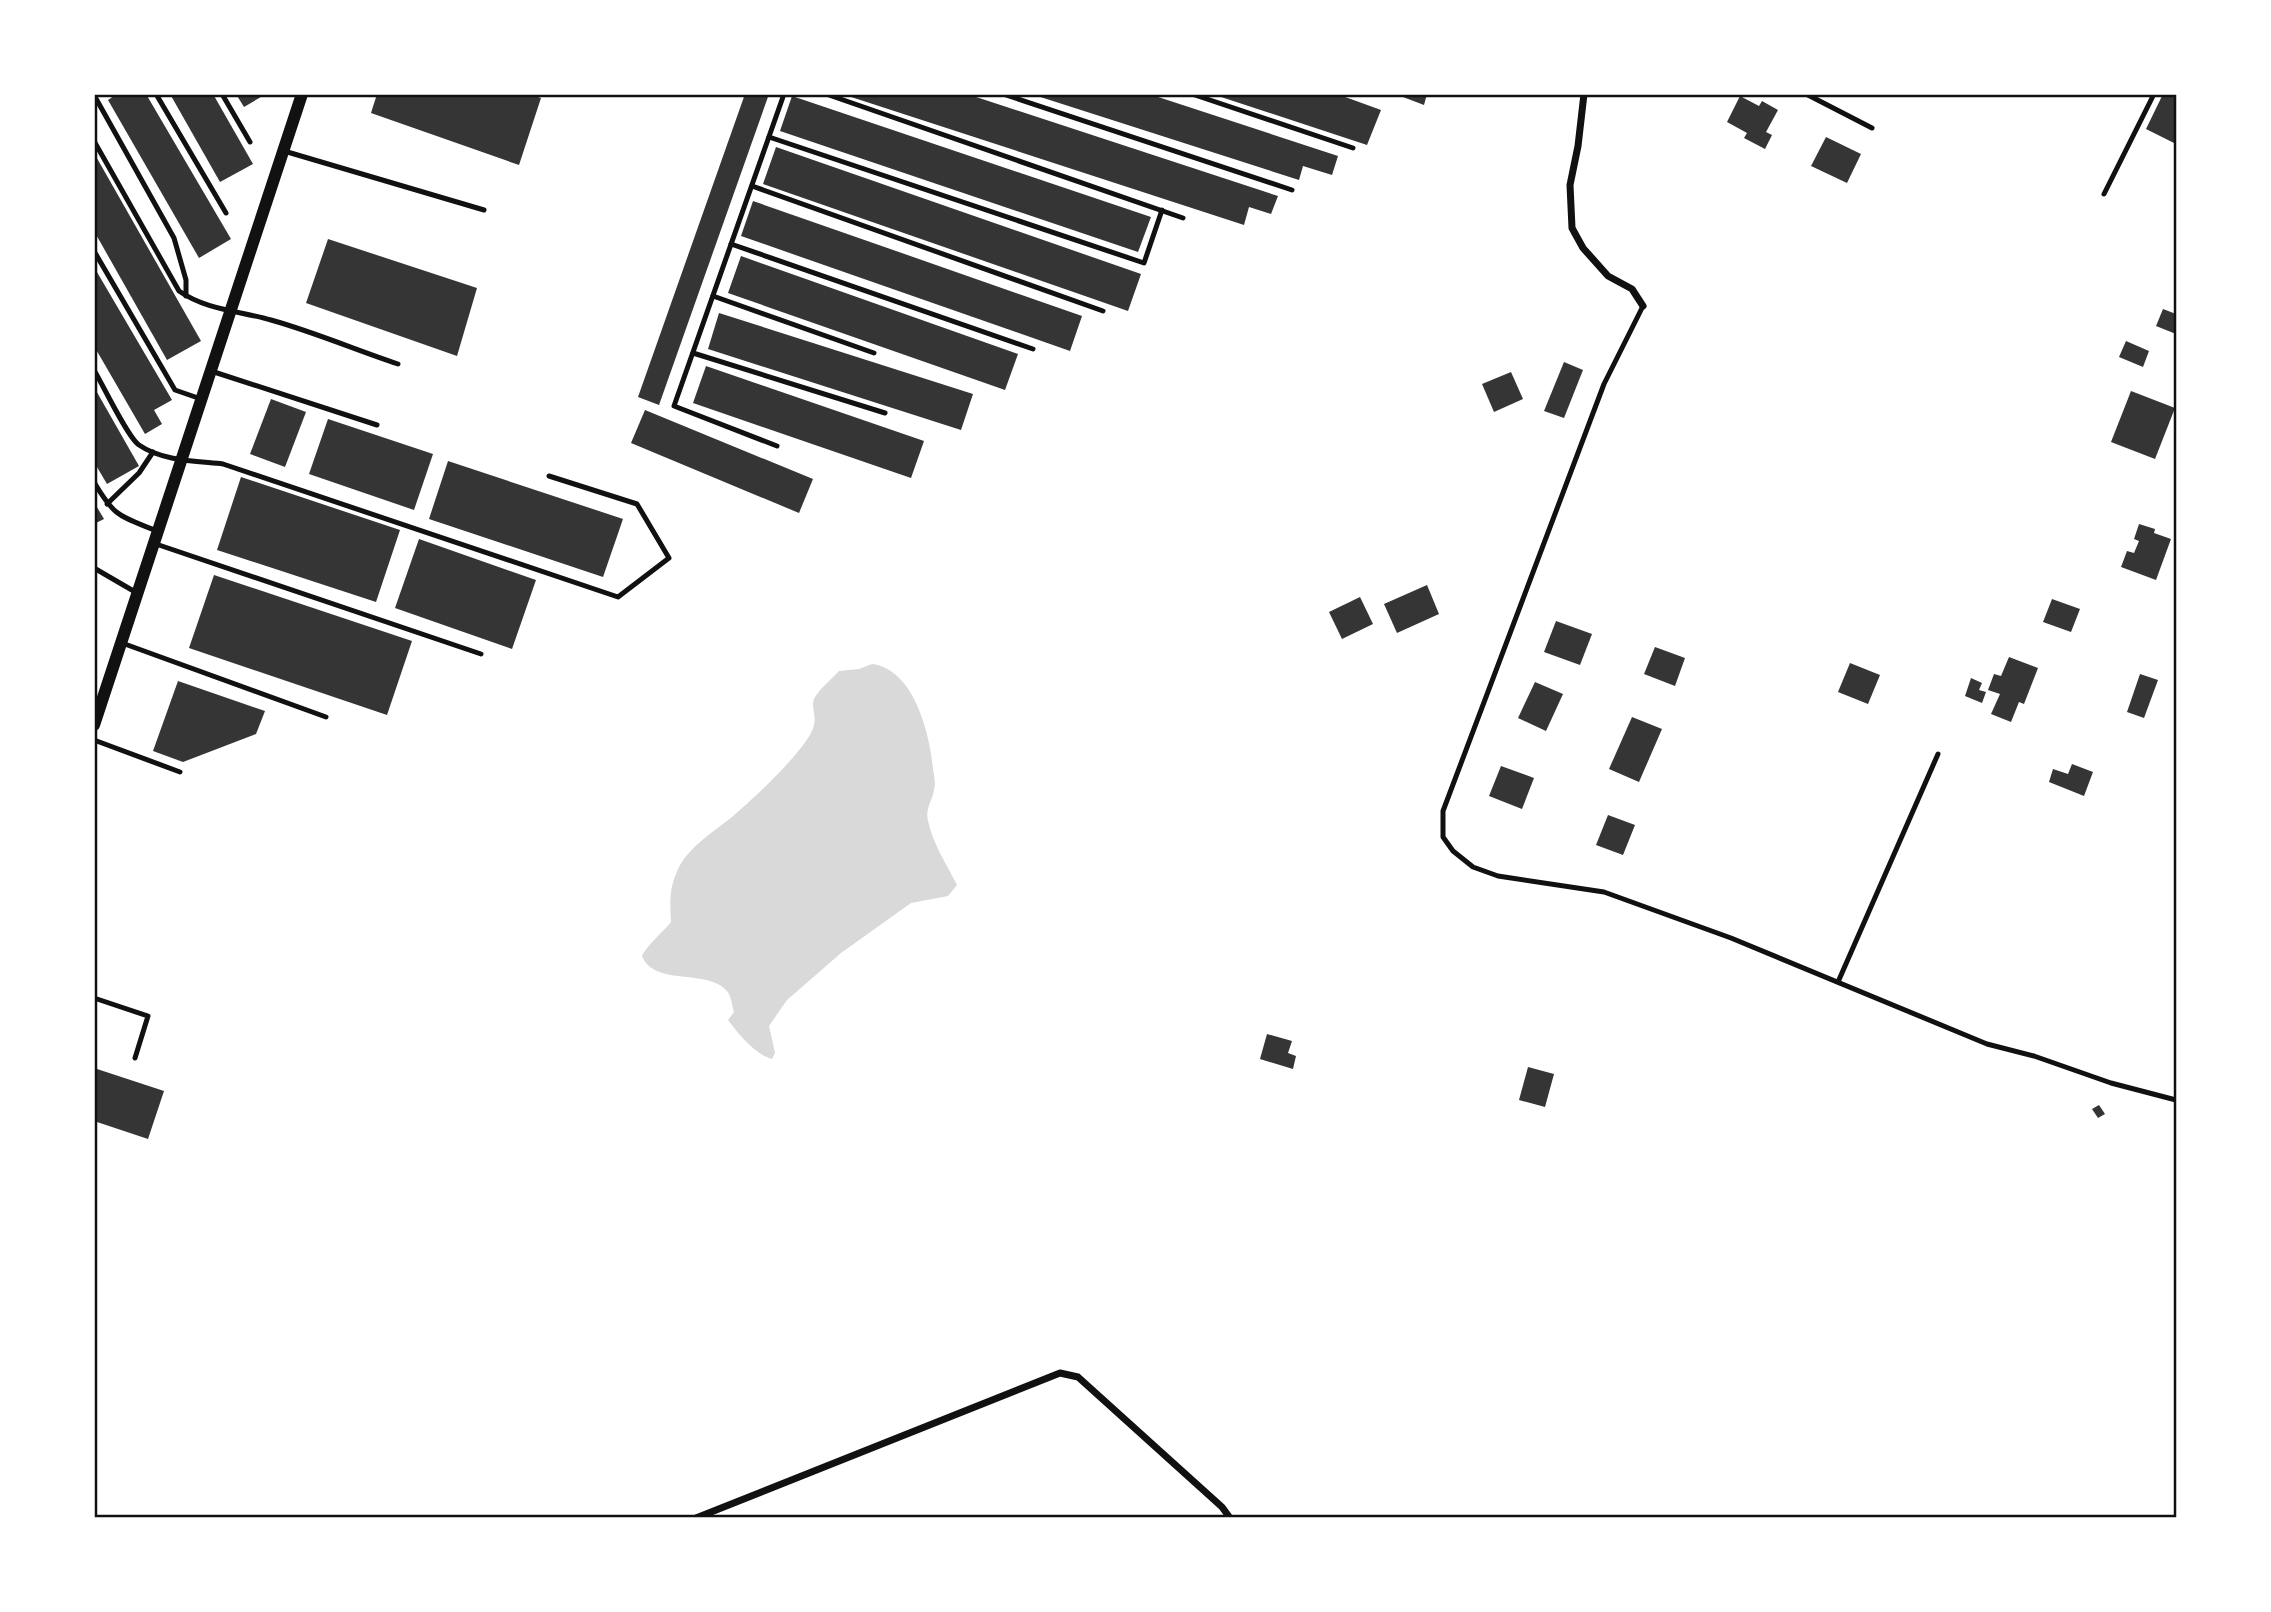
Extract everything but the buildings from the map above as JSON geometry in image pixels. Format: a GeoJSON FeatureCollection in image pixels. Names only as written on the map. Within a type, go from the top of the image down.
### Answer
{"type":"FeatureCollection","features":[{"type":"Feature","properties":{"kind":"street"},"geometry":{"type":"LineString","coordinates":[[94,725],[302,94]]}},
{"type":"Feature","properties":{"kind":"street"},"geometry":{"type":"LineString","coordinates":[[1584,94],[1570,185],[1572,228],[1583,248],[1608,276],[1632,289],[1643,306]]}},
{"type":"Feature","properties":{"kind":"street"},"geometry":{"type":"LineString","coordinates":[[696,1517],[1060,1373],[1078,1377],[1230,1517]]}},
{"type":"Feature","properties":{"kind":"lane"},"geometry":{"type":"LineString","coordinates":[[105,94],[96,97],[174,238],[186,280],[186,296]]}},
{"type":"Feature","properties":{"kind":"lane"},"geometry":{"type":"LineString","coordinates":[[156,94],[226,213]]}},
{"type":"Feature","properties":{"kind":"lane"},"geometry":{"type":"LineString","coordinates":[[222,94],[250,142]]}},
{"type":"Feature","properties":{"kind":"lane"},"geometry":{"type":"LineString","coordinates":[[777,446],[674,406],[784,94]]}},
{"type":"Feature","properties":{"kind":"lane"},"geometry":{"type":"LineString","coordinates":[[826,94],[1183,218]]}},
{"type":"Feature","properties":{"kind":"lane"},"geometry":{"type":"LineString","coordinates":[[1003,94],[1293,191]]}},
{"type":"Feature","properties":{"kind":"lane"},"geometry":{"type":"LineString","coordinates":[[1192,94],[1353,148]]}},
{"type":"Feature","properties":{"kind":"lane"},"geometry":{"type":"LineString","coordinates":[[1805,94],[1872,128]]}},
{"type":"Feature","properties":{"kind":"lane"},"geometry":{"type":"LineString","coordinates":[[2104,194],[2154,94]]}},
{"type":"Feature","properties":{"kind":"lane"},"geometry":{"type":"LineString","coordinates":[[769,136],[1144,262],[1161,210]]}},
{"type":"Feature","properties":{"kind":"lane"},"geometry":{"type":"LineString","coordinates":[[94,141],[179,291],[230,312],[270,320],[398,364]]}},
{"type":"Feature","properties":{"kind":"lane"},"geometry":{"type":"LineString","coordinates":[[284,150],[484,210]]}},
{"type":"Feature","properties":{"kind":"lane"},"geometry":{"type":"LineString","coordinates":[[752,186],[1103,312]]}},
{"type":"Feature","properties":{"kind":"lane"},"geometry":{"type":"LineString","coordinates":[[731,244],[1033,349]]}},
{"type":"Feature","properties":{"kind":"lane"},"geometry":{"type":"LineString","coordinates":[[94,251],[175,390],[201,399]]}},
{"type":"Feature","properties":{"kind":"lane"},"geometry":{"type":"LineString","coordinates":[[713,296],[874,353]]}},
{"type":"Feature","properties":{"kind":"lane"},"geometry":{"type":"LineString","coordinates":[[1643,306],[1604,384],[1443,811],[1443,837],[1453,851],[1473,867],[1485,872],[1604,892],[1731,938],[1987,1044],[2034,1056],[2110,1083],[2176,1100]]}},
{"type":"Feature","properties":{"kind":"lane"},"geometry":{"type":"LineString","coordinates":[[693,353],[885,413]]}},
{"type":"Feature","properties":{"kind":"lane"},"geometry":{"type":"LineString","coordinates":[[94,370],[136,444],[153,452],[181,459],[223,464],[618,597],[669,558],[637,505],[549,476]]}},
{"type":"Feature","properties":{"kind":"lane"},"geometry":{"type":"LineString","coordinates":[[211,371],[377,425]]}},
{"type":"Feature","properties":{"kind":"lane"},"geometry":{"type":"LineString","coordinates":[[107,504],[139,473],[153,452]]}},
{"type":"Feature","properties":{"kind":"lane"},"geometry":{"type":"LineString","coordinates":[[94,482],[107,504],[119,515],[155,537],[481,654]]}},
{"type":"Feature","properties":{"kind":"lane"},"geometry":{"type":"LineString","coordinates":[[94,568],[137,593]]}},
{"type":"Feature","properties":{"kind":"lane"},"geometry":{"type":"LineString","coordinates":[[122,643],[326,717]]}},
{"type":"Feature","properties":{"kind":"lane"},"geometry":{"type":"LineString","coordinates":[[94,740],[180,772]]}},
{"type":"Feature","properties":{"kind":"lane"},"geometry":{"type":"LineString","coordinates":[[1838,982],[1938,754]]}},
{"type":"Feature","properties":{"kind":"lane"},"geometry":{"type":"LineString","coordinates":[[94,998],[148,1016],[135,1058]]}},
{"type":"Feature","properties":{"kind":"shaded area"},"geometry":{"type":"Polygon","coordinates":[[[872,664],[887,669],[899,678],[917,705],[928,739],[935,780],[927,812],[930,830],[957,885],[948,896],[911,903],[841,953],[787,1000],[769,1026],[775,1053],[772,1059],[742,1038],[728,1020],[734,1012],[727,991],[707,980],[658,971],[648,965],[642,956],[671,922],[672,886],[686,857],[752,799],[794,756],[813,729],[814,699],[822,688],[839,671],[859,669],[872,664]]]}}]}
